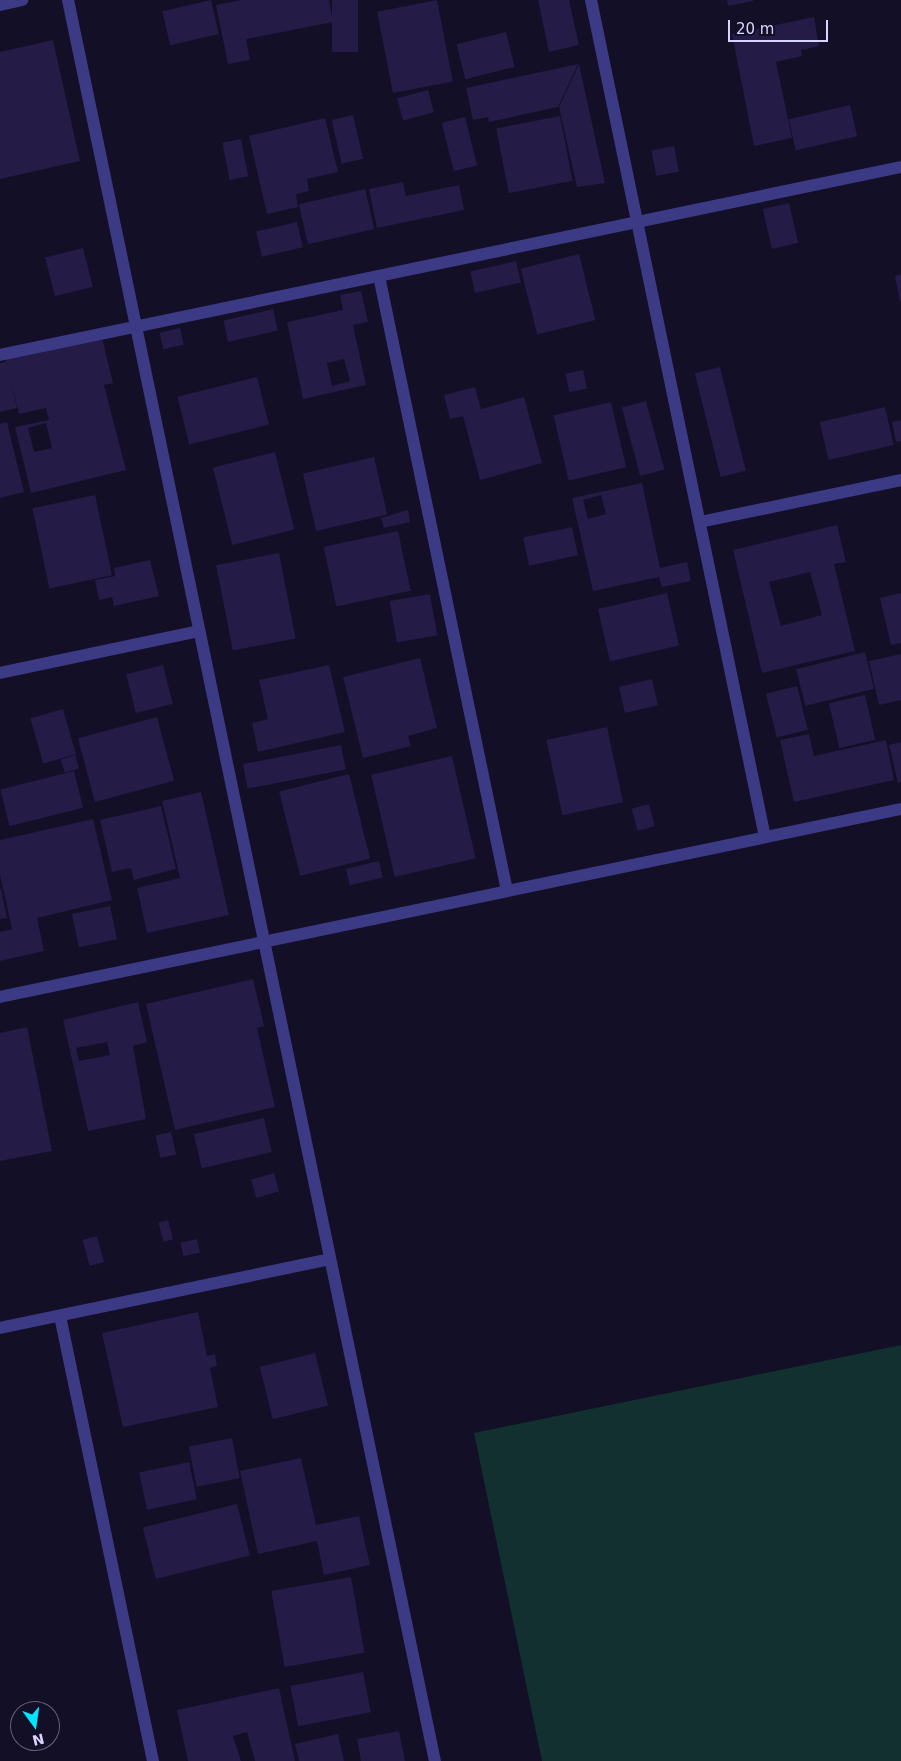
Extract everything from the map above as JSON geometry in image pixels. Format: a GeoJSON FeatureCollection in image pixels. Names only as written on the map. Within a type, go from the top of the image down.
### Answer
{"type":"FeatureCollection","features":[{"type":"Feature","properties":{"kind":"street"},"geometry":{"type":"LineString","coordinates":[[0,5],[22,0]]}},
{"type":"Feature","properties":{"kind":"street"},"geometry":{"type":"LineString","coordinates":[[68,0],[434,1761]]}},
{"type":"Feature","properties":{"kind":"street"},"geometry":{"type":"LineString","coordinates":[[591,0],[765,837]]}},
{"type":"Feature","properties":{"kind":"street"},"geometry":{"type":"LineString","coordinates":[[0,355],[901,167]]}},
{"type":"Feature","properties":{"kind":"street"},"geometry":{"type":"LineString","coordinates":[[379,276],[507,891]]}},
{"type":"Feature","properties":{"kind":"street"},"geometry":{"type":"LineString","coordinates":[[700,522],[901,480]]}},
{"type":"Feature","properties":{"kind":"street"},"geometry":{"type":"LineString","coordinates":[[0,673],[200,631]]}},
{"type":"Feature","properties":{"kind":"street"},"geometry":{"type":"LineString","coordinates":[[0,997],[901,808]]}},
{"type":"Feature","properties":{"kind":"street"},"geometry":{"type":"LineString","coordinates":[[0,1328],[330,1259]]}},
{"type":"Feature","properties":{"kind":"street"},"geometry":{"type":"LineString","coordinates":[[60,1316],[153,1761]]}},
{"type":"Feature","properties":{"kind":"green space"},"geometry":{"type":"Polygon","coordinates":[[[901,1345],[901,1761],[542,1761],[474,1433],[901,1345]]]}},
{"type":"Feature","properties":{"kind":"building"},"geometry":{"type":"Polygon","coordinates":[[[211,0],[219,34],[170,45],[162,11],[211,0]]]}},
{"type":"Feature","properties":{"kind":"building"},"geometry":{"type":"Polygon","coordinates":[[[241,0],[329,0],[333,22],[246,39],[250,60],[228,64],[216,5],[241,0]]]}},
{"type":"Feature","properties":{"kind":"building"},"geometry":{"type":"Polygon","coordinates":[[[332,0],[358,0],[358,52],[332,52],[332,0]]]}},
{"type":"Feature","properties":{"kind":"building"},"geometry":{"type":"Polygon","coordinates":[[[437,0],[453,81],[393,93],[377,12],[437,0]]]}},
{"type":"Feature","properties":{"kind":"building"},"geometry":{"type":"Polygon","coordinates":[[[538,0],[569,0],[579,45],[549,52],[538,0]]]}},
{"type":"Feature","properties":{"kind":"building"},"geometry":{"type":"Polygon","coordinates":[[[727,0],[753,0],[753,1],[728,6],[727,0]]]}},
{"type":"Feature","properties":{"kind":"building"},"geometry":{"type":"Polygon","coordinates":[[[814,17],[819,46],[801,50],[802,56],[776,62],[792,138],[754,146],[732,34],[814,17]]]}},
{"type":"Feature","properties":{"kind":"building"},"geometry":{"type":"Polygon","coordinates":[[[506,32],[515,67],[465,79],[457,44],[506,32]]]}},
{"type":"Feature","properties":{"kind":"building"},"geometry":{"type":"Polygon","coordinates":[[[53,40],[80,161],[0,179],[0,52],[53,40]]]}},
{"type":"Feature","properties":{"kind":"building"},"geometry":{"type":"Polygon","coordinates":[[[578,64],[558,107],[489,122],[488,117],[473,120],[466,88],[578,64]]]}},
{"type":"Feature","properties":{"kind":"building"},"geometry":{"type":"Polygon","coordinates":[[[579,64],[605,183],[577,187],[559,107],[579,64]]]}},
{"type":"Feature","properties":{"kind":"building"},"geometry":{"type":"Polygon","coordinates":[[[428,90],[434,112],[403,120],[397,98],[428,90]]]}},
{"type":"Feature","properties":{"kind":"building"},"geometry":{"type":"Polygon","coordinates":[[[850,105],[857,136],[796,150],[789,119],[850,105]]]}},
{"type":"Feature","properties":{"kind":"building"},"geometry":{"type":"Polygon","coordinates":[[[353,115],[363,159],[342,164],[332,120],[353,115]]]}},
{"type":"Feature","properties":{"kind":"building"},"geometry":{"type":"Polygon","coordinates":[[[560,116],[573,181],[509,193],[496,128],[560,116]]]}},
{"type":"Feature","properties":{"kind":"building"},"geometry":{"type":"Polygon","coordinates":[[[465,117],[477,166],[454,171],[442,123],[465,117]]]}},
{"type":"Feature","properties":{"kind":"building"},"geometry":{"type":"Polygon","coordinates":[[[325,118],[338,172],[307,179],[309,191],[296,194],[298,207],[267,214],[249,136],[325,118]]]}},
{"type":"Feature","properties":{"kind":"building"},"geometry":{"type":"Polygon","coordinates":[[[241,139],[248,176],[230,180],[222,143],[241,139]]]}},
{"type":"Feature","properties":{"kind":"building"},"geometry":{"type":"Polygon","coordinates":[[[674,146],[679,172],[656,176],[651,150],[674,146]]]}},
{"type":"Feature","properties":{"kind":"building"},"geometry":{"type":"Polygon","coordinates":[[[403,182],[406,196],[459,185],[464,210],[377,228],[369,189],[403,182]]]}},
{"type":"Feature","properties":{"kind":"building"},"geometry":{"type":"Polygon","coordinates":[[[365,189],[374,229],[308,244],[299,204],[365,189]]]}},
{"type":"Feature","properties":{"kind":"building"},"geometry":{"type":"Polygon","coordinates":[[[789,203],[798,243],[772,249],[763,209],[789,203]]]}},
{"type":"Feature","properties":{"kind":"building"},"geometry":{"type":"Polygon","coordinates":[[[297,222],[303,247],[262,257],[256,231],[297,222]]]}},
{"type":"Feature","properties":{"kind":"building"},"geometry":{"type":"Polygon","coordinates":[[[83,248],[93,287],[55,296],[45,257],[83,248]]]}},
{"type":"Feature","properties":{"kind":"building"},"geometry":{"type":"Polygon","coordinates":[[[579,254],[595,320],[537,334],[521,269],[579,254]]]}},
{"type":"Feature","properties":{"kind":"building"},"geometry":{"type":"Polygon","coordinates":[[[516,261],[521,282],[475,293],[470,272],[516,261]]]}},
{"type":"Feature","properties":{"kind":"building"},"geometry":{"type":"Polygon","coordinates":[[[901,274],[901,301],[900,301],[895,276],[901,274]]]}},
{"type":"Feature","properties":{"kind":"building"},"geometry":{"type":"Polygon","coordinates":[[[361,291],[368,322],[353,325],[366,385],[303,399],[287,322],[343,310],[340,295],[361,291]],[[344,359],[327,363],[332,386],[350,381],[344,359]]]}},
{"type":"Feature","properties":{"kind":"building"},"geometry":{"type":"Polygon","coordinates":[[[273,309],[278,330],[228,342],[223,320],[273,309]]]}},
{"type":"Feature","properties":{"kind":"building"},"geometry":{"type":"Polygon","coordinates":[[[180,328],[184,345],[163,349],[160,333],[180,328]]]}},
{"type":"Feature","properties":{"kind":"building"},"geometry":{"type":"Polygon","coordinates":[[[101,334],[113,383],[104,385],[126,470],[31,493],[15,427],[49,420],[46,408],[19,414],[9,374],[17,408],[0,412],[0,363],[6,362],[5,357],[101,334]],[[46,423],[28,428],[34,452],[52,448],[46,423]]]}},
{"type":"Feature","properties":{"kind":"building"},"geometry":{"type":"Polygon","coordinates":[[[720,367],[746,471],[721,477],[695,373],[720,367]]]}},
{"type":"Feature","properties":{"kind":"building"},"geometry":{"type":"Polygon","coordinates":[[[583,370],[587,389],[569,392],[565,374],[583,370]]]}},
{"type":"Feature","properties":{"kind":"building"},"geometry":{"type":"Polygon","coordinates":[[[257,377],[269,425],[189,444],[177,397],[257,377]]]}},
{"type":"Feature","properties":{"kind":"building"},"geometry":{"type":"Polygon","coordinates":[[[475,387],[481,409],[524,397],[542,463],[480,480],[463,416],[450,419],[444,395],[475,387]]]}},
{"type":"Feature","properties":{"kind":"building"},"geometry":{"type":"Polygon","coordinates":[[[646,401],[664,470],[640,476],[622,407],[646,401]]]}},
{"type":"Feature","properties":{"kind":"building"},"geometry":{"type":"Polygon","coordinates":[[[611,402],[626,467],[569,481],[554,415],[611,402]]]}},
{"type":"Feature","properties":{"kind":"building"},"geometry":{"type":"Polygon","coordinates":[[[885,407],[894,445],[828,460],[820,422],[885,407]]]}},
{"type":"Feature","properties":{"kind":"building"},"geometry":{"type":"Polygon","coordinates":[[[901,420],[901,441],[896,442],[892,422],[901,420]]]}},
{"type":"Feature","properties":{"kind":"building"},"geometry":{"type":"Polygon","coordinates":[[[7,422],[24,492],[0,498],[0,424],[7,422]]]}},
{"type":"Feature","properties":{"kind":"building"},"geometry":{"type":"Polygon","coordinates":[[[275,452],[294,530],[232,545],[213,467],[275,452]]]}},
{"type":"Feature","properties":{"kind":"building"},"geometry":{"type":"Polygon","coordinates":[[[374,457],[387,514],[316,531],[303,473],[374,457]]]}},
{"type":"Feature","properties":{"kind":"building"},"geometry":{"type":"Polygon","coordinates":[[[642,483],[660,568],[687,562],[691,581],[662,587],[659,577],[593,591],[572,498],[642,483]],[[601,495],[583,500],[588,519],[606,514],[601,495]]]}},
{"type":"Feature","properties":{"kind":"building"},"geometry":{"type":"Polygon","coordinates":[[[95,495],[112,575],[49,589],[32,508],[95,495]]]}},
{"type":"Feature","properties":{"kind":"building"},"geometry":{"type":"Polygon","coordinates":[[[408,510],[410,522],[384,528],[381,518],[408,510]]]}},
{"type":"Feature","properties":{"kind":"building"},"geometry":{"type":"Polygon","coordinates":[[[837,525],[846,562],[834,564],[855,651],[762,673],[733,550],[837,525]],[[810,572],[769,582],[781,626],[822,615],[810,572]]]}},
{"type":"Feature","properties":{"kind":"building"},"geometry":{"type":"Polygon","coordinates":[[[572,527],[578,555],[529,566],[523,537],[572,527]]]}},
{"type":"Feature","properties":{"kind":"building"},"geometry":{"type":"Polygon","coordinates":[[[398,531],[411,591],[336,606],[324,547],[398,531]]]}},
{"type":"Feature","properties":{"kind":"building"},"geometry":{"type":"Polygon","coordinates":[[[279,553],[296,638],[233,651],[216,565],[279,553]]]}},
{"type":"Feature","properties":{"kind":"building"},"geometry":{"type":"Polygon","coordinates":[[[150,560],[159,596],[114,606],[112,597],[99,600],[95,580],[115,576],[114,568],[150,560]]]}},
{"type":"Feature","properties":{"kind":"building"},"geometry":{"type":"Polygon","coordinates":[[[667,593],[679,646],[610,662],[598,609],[667,593]]]}},
{"type":"Feature","properties":{"kind":"building"},"geometry":{"type":"Polygon","coordinates":[[[901,593],[901,643],[891,645],[880,598],[901,593]]]}},
{"type":"Feature","properties":{"kind":"building"},"geometry":{"type":"Polygon","coordinates":[[[430,594],[437,635],[397,642],[390,601],[430,594]]]}},
{"type":"Feature","properties":{"kind":"building"},"geometry":{"type":"Polygon","coordinates":[[[865,652],[874,689],[805,706],[796,669],[865,652]]]}},
{"type":"Feature","properties":{"kind":"building"},"geometry":{"type":"Polygon","coordinates":[[[901,654],[901,700],[879,705],[869,661],[901,654]]]}},
{"type":"Feature","properties":{"kind":"building"},"geometry":{"type":"Polygon","coordinates":[[[420,658],[437,728],[408,736],[411,746],[363,758],[343,677],[420,658]]]}},
{"type":"Feature","properties":{"kind":"building"},"geometry":{"type":"Polygon","coordinates":[[[163,665],[173,704],[136,713],[126,674],[163,665]]]}},
{"type":"Feature","properties":{"kind":"building"},"geometry":{"type":"Polygon","coordinates":[[[329,665],[345,732],[258,752],[252,723],[268,719],[259,680],[329,665]]]}},
{"type":"Feature","properties":{"kind":"building"},"geometry":{"type":"Polygon","coordinates":[[[652,679],[658,705],[625,713],[619,687],[652,679]]]}},
{"type":"Feature","properties":{"kind":"building"},"geometry":{"type":"Polygon","coordinates":[[[797,686],[808,730],[777,737],[766,694],[797,686]]]}},
{"type":"Feature","properties":{"kind":"building"},"geometry":{"type":"Polygon","coordinates":[[[865,695],[875,740],[839,748],[829,703],[865,695]]]}},
{"type":"Feature","properties":{"kind":"building"},"geometry":{"type":"Polygon","coordinates":[[[63,709],[76,754],[43,764],[30,718],[63,709]]]}},
{"type":"Feature","properties":{"kind":"building"},"geometry":{"type":"Polygon","coordinates":[[[157,717],[174,781],[95,802],[78,738],[157,717]]]}},
{"type":"Feature","properties":{"kind":"building"},"geometry":{"type":"Polygon","coordinates":[[[607,727],[623,802],[562,815],[546,740],[607,727]]]}},
{"type":"Feature","properties":{"kind":"building"},"geometry":{"type":"Polygon","coordinates":[[[809,734],[814,756],[886,740],[894,780],[794,802],[780,740],[809,734]]]}},
{"type":"Feature","properties":{"kind":"building"},"geometry":{"type":"Polygon","coordinates":[[[901,742],[901,782],[898,783],[889,745],[901,742]]]}},
{"type":"Feature","properties":{"kind":"building"},"geometry":{"type":"Polygon","coordinates":[[[341,745],[346,770],[248,789],[243,764],[341,745]]]}},
{"type":"Feature","properties":{"kind":"building"},"geometry":{"type":"Polygon","coordinates":[[[75,755],[79,768],[65,773],[61,759],[75,755]]]}},
{"type":"Feature","properties":{"kind":"building"},"geometry":{"type":"Polygon","coordinates":[[[452,756],[476,858],[395,877],[371,775],[452,756]]]}},
{"type":"Feature","properties":{"kind":"building"},"geometry":{"type":"Polygon","coordinates":[[[74,771],[83,808],[9,826],[0,789],[74,771]]]}},
{"type":"Feature","properties":{"kind":"building"},"geometry":{"type":"Polygon","coordinates":[[[349,774],[370,858],[300,876],[279,791],[349,774]]]}},
{"type":"Feature","properties":{"kind":"building"},"geometry":{"type":"Polygon","coordinates":[[[201,792],[229,915],[147,933],[137,888],[180,878],[162,801],[201,792]]]}},
{"type":"Feature","properties":{"kind":"building"},"geometry":{"type":"Polygon","coordinates":[[[649,804],[655,826],[638,831],[632,809],[649,804]]]}},
{"type":"Feature","properties":{"kind":"building"},"geometry":{"type":"Polygon","coordinates":[[[161,806],[176,869],[134,880],[131,868],[112,872],[100,820],[161,806]]]}},
{"type":"Feature","properties":{"kind":"building"},"geometry":{"type":"Polygon","coordinates":[[[93,819],[112,900],[37,918],[44,951],[0,961],[0,932],[12,929],[0,875],[0,840],[93,819]]]}},
{"type":"Feature","properties":{"kind":"building"},"geometry":{"type":"Polygon","coordinates":[[[379,861],[383,878],[350,885],[346,869],[379,861]]]}},
{"type":"Feature","properties":{"kind":"building"},"geometry":{"type":"Polygon","coordinates":[[[0,889],[7,918],[0,919],[0,889]]]}},
{"type":"Feature","properties":{"kind":"building"},"geometry":{"type":"Polygon","coordinates":[[[110,906],[117,939],[79,947],[72,914],[110,906]]]}},
{"type":"Feature","properties":{"kind":"building"},"geometry":{"type":"Polygon","coordinates":[[[253,979],[264,1026],[257,1028],[275,1107],[175,1130],[146,1004],[253,979]]]}},
{"type":"Feature","properties":{"kind":"building"},"geometry":{"type":"Polygon","coordinates":[[[138,1002],[147,1042],[133,1046],[146,1119],[88,1131],[63,1020],[138,1002]],[[107,1042],[76,1048],[79,1061],[110,1055],[107,1042]]]}},
{"type":"Feature","properties":{"kind":"building"},"geometry":{"type":"Polygon","coordinates":[[[27,1027],[52,1151],[0,1161],[0,1033],[27,1027]]]}},
{"type":"Feature","properties":{"kind":"building"},"geometry":{"type":"Polygon","coordinates":[[[264,1118],[272,1152],[202,1168],[194,1134],[264,1118]]]}},
{"type":"Feature","properties":{"kind":"building"},"geometry":{"type":"Polygon","coordinates":[[[171,1132],[176,1154],[161,1158],[155,1136],[171,1132]]]}},
{"type":"Feature","properties":{"kind":"building"},"geometry":{"type":"Polygon","coordinates":[[[274,1173],[279,1191],[256,1198],[251,1180],[274,1173]]]}},
{"type":"Feature","properties":{"kind":"building"},"geometry":{"type":"Polygon","coordinates":[[[168,1220],[173,1239],[164,1242],[158,1223],[168,1220]]]}},
{"type":"Feature","properties":{"kind":"building"},"geometry":{"type":"Polygon","coordinates":[[[97,1236],[104,1262],[89,1266],[83,1240],[97,1236]]]}},
{"type":"Feature","properties":{"kind":"building"},"geometry":{"type":"Polygon","coordinates":[[[197,1239],[200,1253],[183,1256],[180,1243],[197,1239]]]}},
{"type":"Feature","properties":{"kind":"building"},"geometry":{"type":"Polygon","coordinates":[[[198,1312],[207,1356],[215,1354],[217,1366],[210,1368],[218,1407],[123,1427],[102,1333],[198,1312]]]}},
{"type":"Feature","properties":{"kind":"building"},"geometry":{"type":"Polygon","coordinates":[[[315,1353],[328,1405],[273,1419],[260,1367],[315,1353]]]}},
{"type":"Feature","properties":{"kind":"building"},"geometry":{"type":"Polygon","coordinates":[[[232,1438],[240,1478],[197,1487],[189,1446],[232,1438]]]}},
{"type":"Feature","properties":{"kind":"building"},"geometry":{"type":"Polygon","coordinates":[[[301,1458],[316,1525],[359,1516],[370,1565],[324,1575],[317,1541],[258,1554],[240,1471],[301,1458]]]}},
{"type":"Feature","properties":{"kind":"building"},"geometry":{"type":"Polygon","coordinates":[[[189,1462],[197,1499],[147,1510],[139,1473],[189,1462]]]}},
{"type":"Feature","properties":{"kind":"building"},"geometry":{"type":"Polygon","coordinates":[[[237,1504],[250,1555],[156,1579],[143,1527],[237,1504]]]}},
{"type":"Feature","properties":{"kind":"building"},"geometry":{"type":"Polygon","coordinates":[[[351,1577],[364,1653],[285,1667],[271,1591],[351,1577]]]}},
{"type":"Feature","properties":{"kind":"building"},"geometry":{"type":"Polygon","coordinates":[[[363,1672],[371,1712],[298,1726],[290,1686],[363,1672]]]}},
{"type":"Feature","properties":{"kind":"building"},"geometry":{"type":"Polygon","coordinates":[[[279,1688],[295,1761],[255,1761],[247,1732],[233,1736],[241,1761],[188,1761],[177,1710],[279,1688]]]}},
{"type":"Feature","properties":{"kind":"building"},"geometry":{"type":"Polygon","coordinates":[[[399,1731],[405,1761],[361,1761],[357,1739],[399,1731]]]}},
{"type":"Feature","properties":{"kind":"building"},"geometry":{"type":"Polygon","coordinates":[[[338,1734],[344,1761],[299,1761],[295,1744],[338,1734]]]}}]}
